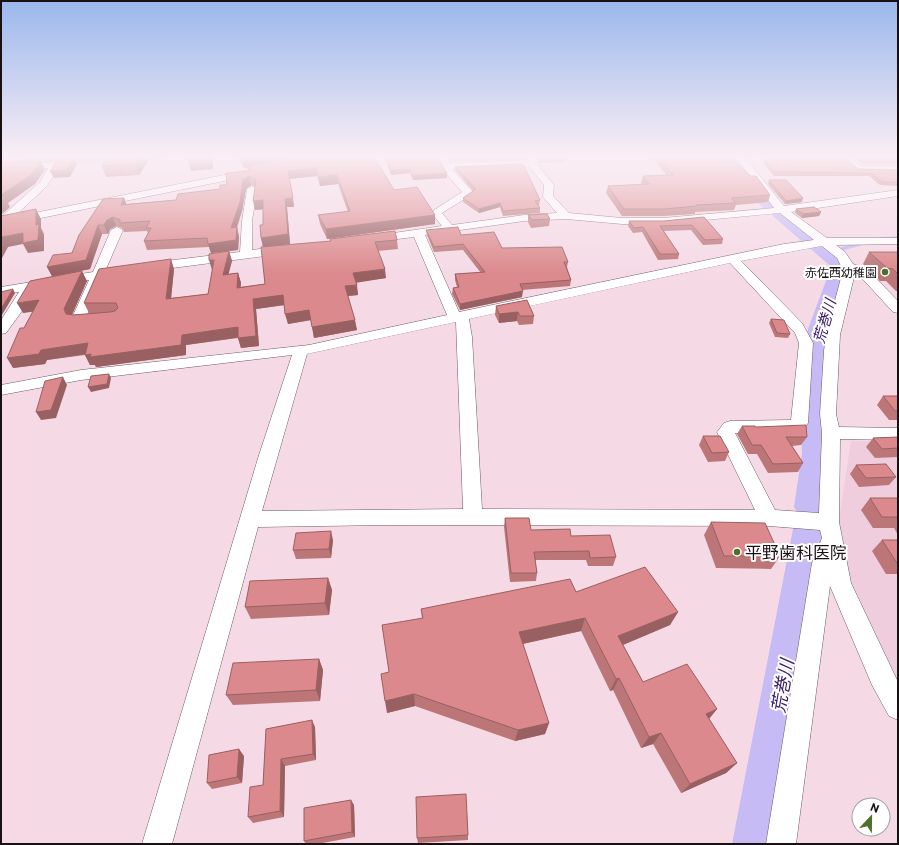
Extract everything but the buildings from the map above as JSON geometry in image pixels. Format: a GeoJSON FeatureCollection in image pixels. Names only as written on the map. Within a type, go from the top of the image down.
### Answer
{"type":"FeatureCollection","features":[{"type":"Feature","properties":{"kind":"street"},"geometry":{"type":"LineString","coordinates":[[1,223],[32,194]]}},
{"type":"Feature","properties":{"kind":"street"},"geometry":{"type":"LineString","coordinates":[[1,223],[142,194]]}},
{"type":"Feature","properties":{"kind":"street"},"geometry":{"type":"LineString","coordinates":[[246,255],[246,221],[251,194]]}},
{"type":"Feature","properties":{"kind":"street"},"geometry":{"type":"LineString","coordinates":[[450,229],[436,212],[466,194]]}},
{"type":"Feature","properties":{"kind":"street"},"geometry":{"type":"LineString","coordinates":[[548,194],[548,197],[566,216]]}},
{"type":"Feature","properties":{"kind":"street"},"geometry":{"type":"LineString","coordinates":[[766,194],[777,210],[841,255],[848,266],[863,272],[898,309]]}},
{"type":"Feature","properties":{"kind":"street"},"geometry":{"type":"LineString","coordinates":[[363,240],[524,218],[566,216],[622,221],[664,221],[777,210],[888,194]]}},
{"type":"Feature","properties":{"kind":"street"},"geometry":{"type":"LineString","coordinates":[[107,318],[78,320],[117,230]]}},
{"type":"Feature","properties":{"kind":"street"},"geometry":{"type":"LineString","coordinates":[[418,233],[458,317],[465,337],[473,518]]}},
{"type":"Feature","properties":{"kind":"street"},"geometry":{"type":"LineString","coordinates":[[1,390],[81,375],[302,350],[784,248],[824,242],[898,241]]}},
{"type":"Feature","properties":{"kind":"street"},"geometry":{"type":"LineString","coordinates":[[1,291],[98,273],[293,249]]}},
{"type":"Feature","properties":{"kind":"street"},"geometry":{"type":"LineString","coordinates":[[733,259],[797,326],[806,343],[799,423],[788,427],[730,427],[726,432],[769,518]]}},
{"type":"Feature","properties":{"kind":"street"},"geometry":{"type":"LineString","coordinates":[[848,266],[847,280],[833,335],[828,414],[831,433],[830,530],[840,583],[875,662],[898,707]]}},
{"type":"Feature","properties":{"kind":"street"},"geometry":{"type":"LineString","coordinates":[[1,330],[15,311],[29,286]]}},
{"type":"Feature","properties":{"kind":"street"},"geometry":{"type":"LineString","coordinates":[[157,844],[268,455],[302,350]]}},
{"type":"Feature","properties":{"kind":"street"},"geometry":{"type":"LineString","coordinates":[[831,433],[898,434]]}},
{"type":"Feature","properties":{"kind":"street"},"geometry":{"type":"LineString","coordinates":[[250,519],[769,518],[830,530]]}},
{"type":"Feature","properties":{"kind":"street"},"geometry":{"type":"LineString","coordinates":[[781,844],[823,563],[830,530]]}},
{"type":"Feature","properties":{"kind":"shaded area"},"geometry":{"type":"Polygon","coordinates":[[[851,441],[898,442],[898,681],[853,592],[837,533],[851,441]]]}},
{"type":"Feature","properties":{"kind":"waterway","name":"荒巻川"},"geometry":{"type":"LineString","coordinates":[[760,194],[765,201],[837,262],[840,270],[819,329],[811,377],[816,453],[810,507]]}},
{"type":"Feature","properties":{"kind":"waterway"},"geometry":{"type":"LineString","coordinates":[[880,239],[898,238]]}},
{"type":"Feature","properties":{"kind":"waterway"},"geometry":{"type":"LineString","coordinates":[[827,253],[863,243]]}},
{"type":"Feature","properties":{"kind":"waterway","name":"荒巻川"},"geometry":{"type":"LineString","coordinates":[[756,844],[809,529]]}},
{"type":"Feature","properties":{"kind":"place","name":"赤佐西幼稚園"},"geometry":{"type":"Point","coordinates":[885,272]}},
{"type":"Feature","properties":{"kind":"place","name":"平野歯科医院"},"geometry":{"type":"Point","coordinates":[737,552]}}]}
